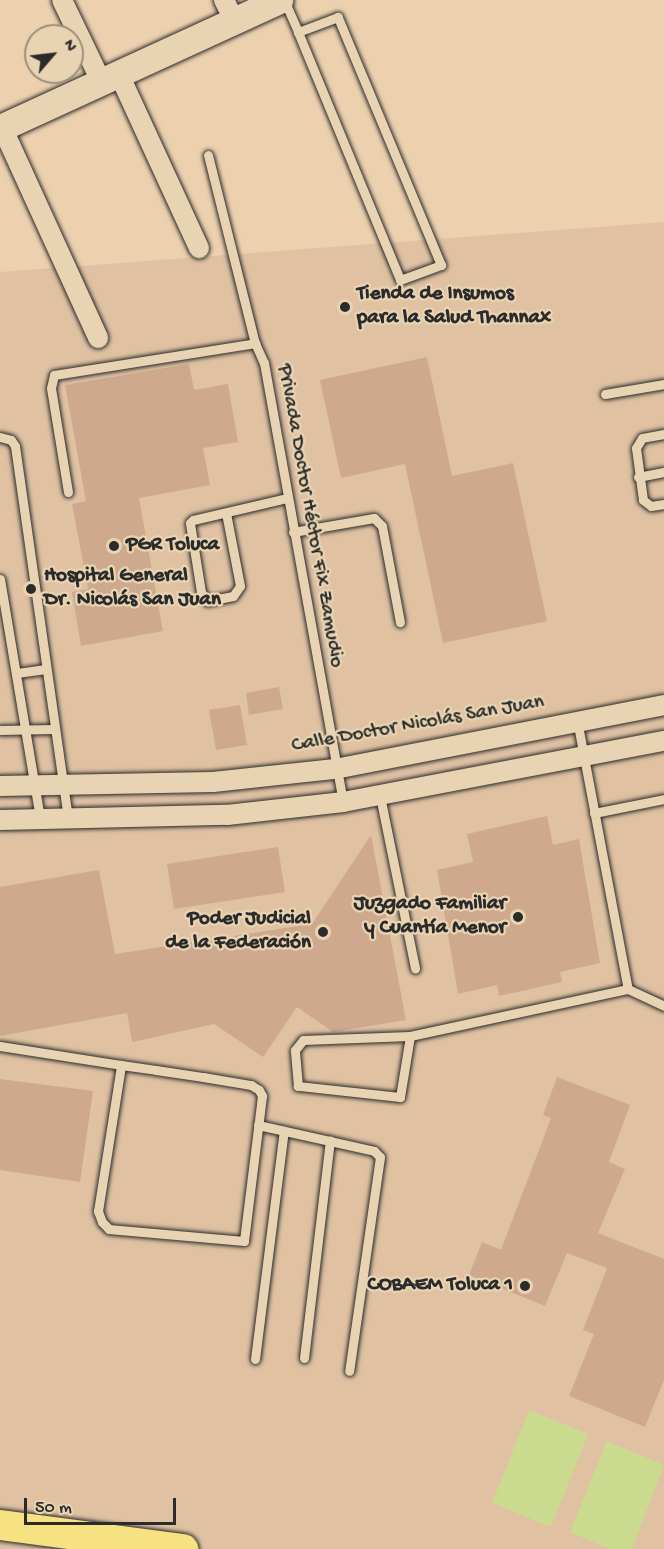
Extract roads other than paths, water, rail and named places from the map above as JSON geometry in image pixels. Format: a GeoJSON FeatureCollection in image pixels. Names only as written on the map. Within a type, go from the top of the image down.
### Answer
{"type":"FeatureCollection","features":[{"type":"Feature","properties":{"kind":"main road"},"geometry":{"type":"LineString","coordinates":[[0,1525],[183,1549]]}},
{"type":"Feature","properties":{"kind":"street"},"geometry":{"type":"LineString","coordinates":[[62,0],[109,76],[199,248]]}},
{"type":"Feature","properties":{"kind":"street"},"geometry":{"type":"LineString","coordinates":[[98,338],[1,128],[109,76],[229,10],[279,0]]}},
{"type":"Feature","properties":{"kind":"street","name":"Calle Doctor Nicolás San Juan"},"geometry":{"type":"LineString","coordinates":[[0,786],[64,787],[213,782],[335,769],[577,720],[664,705]]}},
{"type":"Feature","properties":{"kind":"street"},"geometry":{"type":"LineString","coordinates":[[0,820],[68,821],[227,815],[343,802],[664,741]]}},
{"type":"Feature","properties":{"kind":"lane"},"geometry":{"type":"LineString","coordinates":[[284,0],[399,280],[441,265],[339,17],[298,32]]}},
{"type":"Feature","properties":{"kind":"lane"},"geometry":{"type":"LineString","coordinates":[[208,155],[255,343]]}},
{"type":"Feature","properties":{"kind":"lane","name":"Privada Doctor Héctor Fix Zamudio"},"geometry":{"type":"LineString","coordinates":[[68,492],[53,406],[54,375],[255,343],[262,351],[335,769],[343,802]]}},
{"type":"Feature","properties":{"kind":"lane"},"geometry":{"type":"LineString","coordinates":[[605,394],[664,384]]}},
{"type":"Feature","properties":{"kind":"lane"},"geometry":{"type":"LineString","coordinates":[[664,435],[637,442],[638,477],[646,505],[664,504]]}},
{"type":"Feature","properties":{"kind":"lane"},"geometry":{"type":"LineString","coordinates":[[0,437],[11,440],[15,446],[68,821]]}},
{"type":"Feature","properties":{"kind":"lane"},"geometry":{"type":"LineString","coordinates":[[638,477],[664,472]]}},
{"type":"Feature","properties":{"kind":"lane"},"geometry":{"type":"LineString","coordinates":[[226,513],[240,586],[233,596],[207,601],[201,592],[188,528],[193,520],[287,498]]}},
{"type":"Feature","properties":{"kind":"lane"},"geometry":{"type":"LineString","coordinates":[[293,532],[374,518],[382,526],[400,622]]}},
{"type":"Feature","properties":{"kind":"lane"},"geometry":{"type":"LineString","coordinates":[[0,579],[40,820]]}},
{"type":"Feature","properties":{"kind":"lane"},"geometry":{"type":"LineString","coordinates":[[17,674],[46,669]]}},
{"type":"Feature","properties":{"kind":"lane"},"geometry":{"type":"LineString","coordinates":[[577,720],[628,989]]}},
{"type":"Feature","properties":{"kind":"lane"},"geometry":{"type":"LineString","coordinates":[[0,730],[26,726],[54,729]]}},
{"type":"Feature","properties":{"kind":"lane"},"geometry":{"type":"LineString","coordinates":[[380,796],[415,968]]}},
{"type":"Feature","properties":{"kind":"lane"},"geometry":{"type":"LineString","coordinates":[[594,813],[664,799]]}},
{"type":"Feature","properties":{"kind":"lane"},"geometry":{"type":"LineString","coordinates":[[410,1036],[400,1097],[303,1090],[298,1086],[295,1050],[303,1040],[410,1036],[628,989],[664,1006]]}},
{"type":"Feature","properties":{"kind":"lane"},"geometry":{"type":"LineString","coordinates":[[0,1046],[251,1085],[261,1096],[244,1241],[108,1229],[98,1211],[121,1065]]}},
{"type":"Feature","properties":{"kind":"lane"},"geometry":{"type":"LineString","coordinates":[[258,1125],[374,1151],[382,1165],[349,1371]]}},
{"type":"Feature","properties":{"kind":"lane"},"geometry":{"type":"LineString","coordinates":[[255,1359],[284,1131]]}},
{"type":"Feature","properties":{"kind":"lane"},"geometry":{"type":"LineString","coordinates":[[304,1358],[330,1141]]}},
{"type":"Feature","properties":{"kind":"place","name":"Tienda de Insumos para la Salud Thannax"},"geometry":{"type":"Point","coordinates":[345,307]}},
{"type":"Feature","properties":{"kind":"place","name":"PGR Toluca"},"geometry":{"type":"Point","coordinates":[114,546]}},
{"type":"Feature","properties":{"kind":"place","name":"Hospital General Dr. Nicolás San Juan"},"geometry":{"type":"Point","coordinates":[31,589]}},
{"type":"Feature","properties":{"kind":"place","name":"Juzgado Familiar y Cuantía Menor"},"geometry":{"type":"Point","coordinates":[518,917]}},
{"type":"Feature","properties":{"kind":"place","name":"Poder Judicial de la Federación"},"geometry":{"type":"Point","coordinates":[323,932]}},
{"type":"Feature","properties":{"kind":"place","name":"COBAEM Toluca 1"},"geometry":{"type":"Point","coordinates":[525,1286]}}]}
